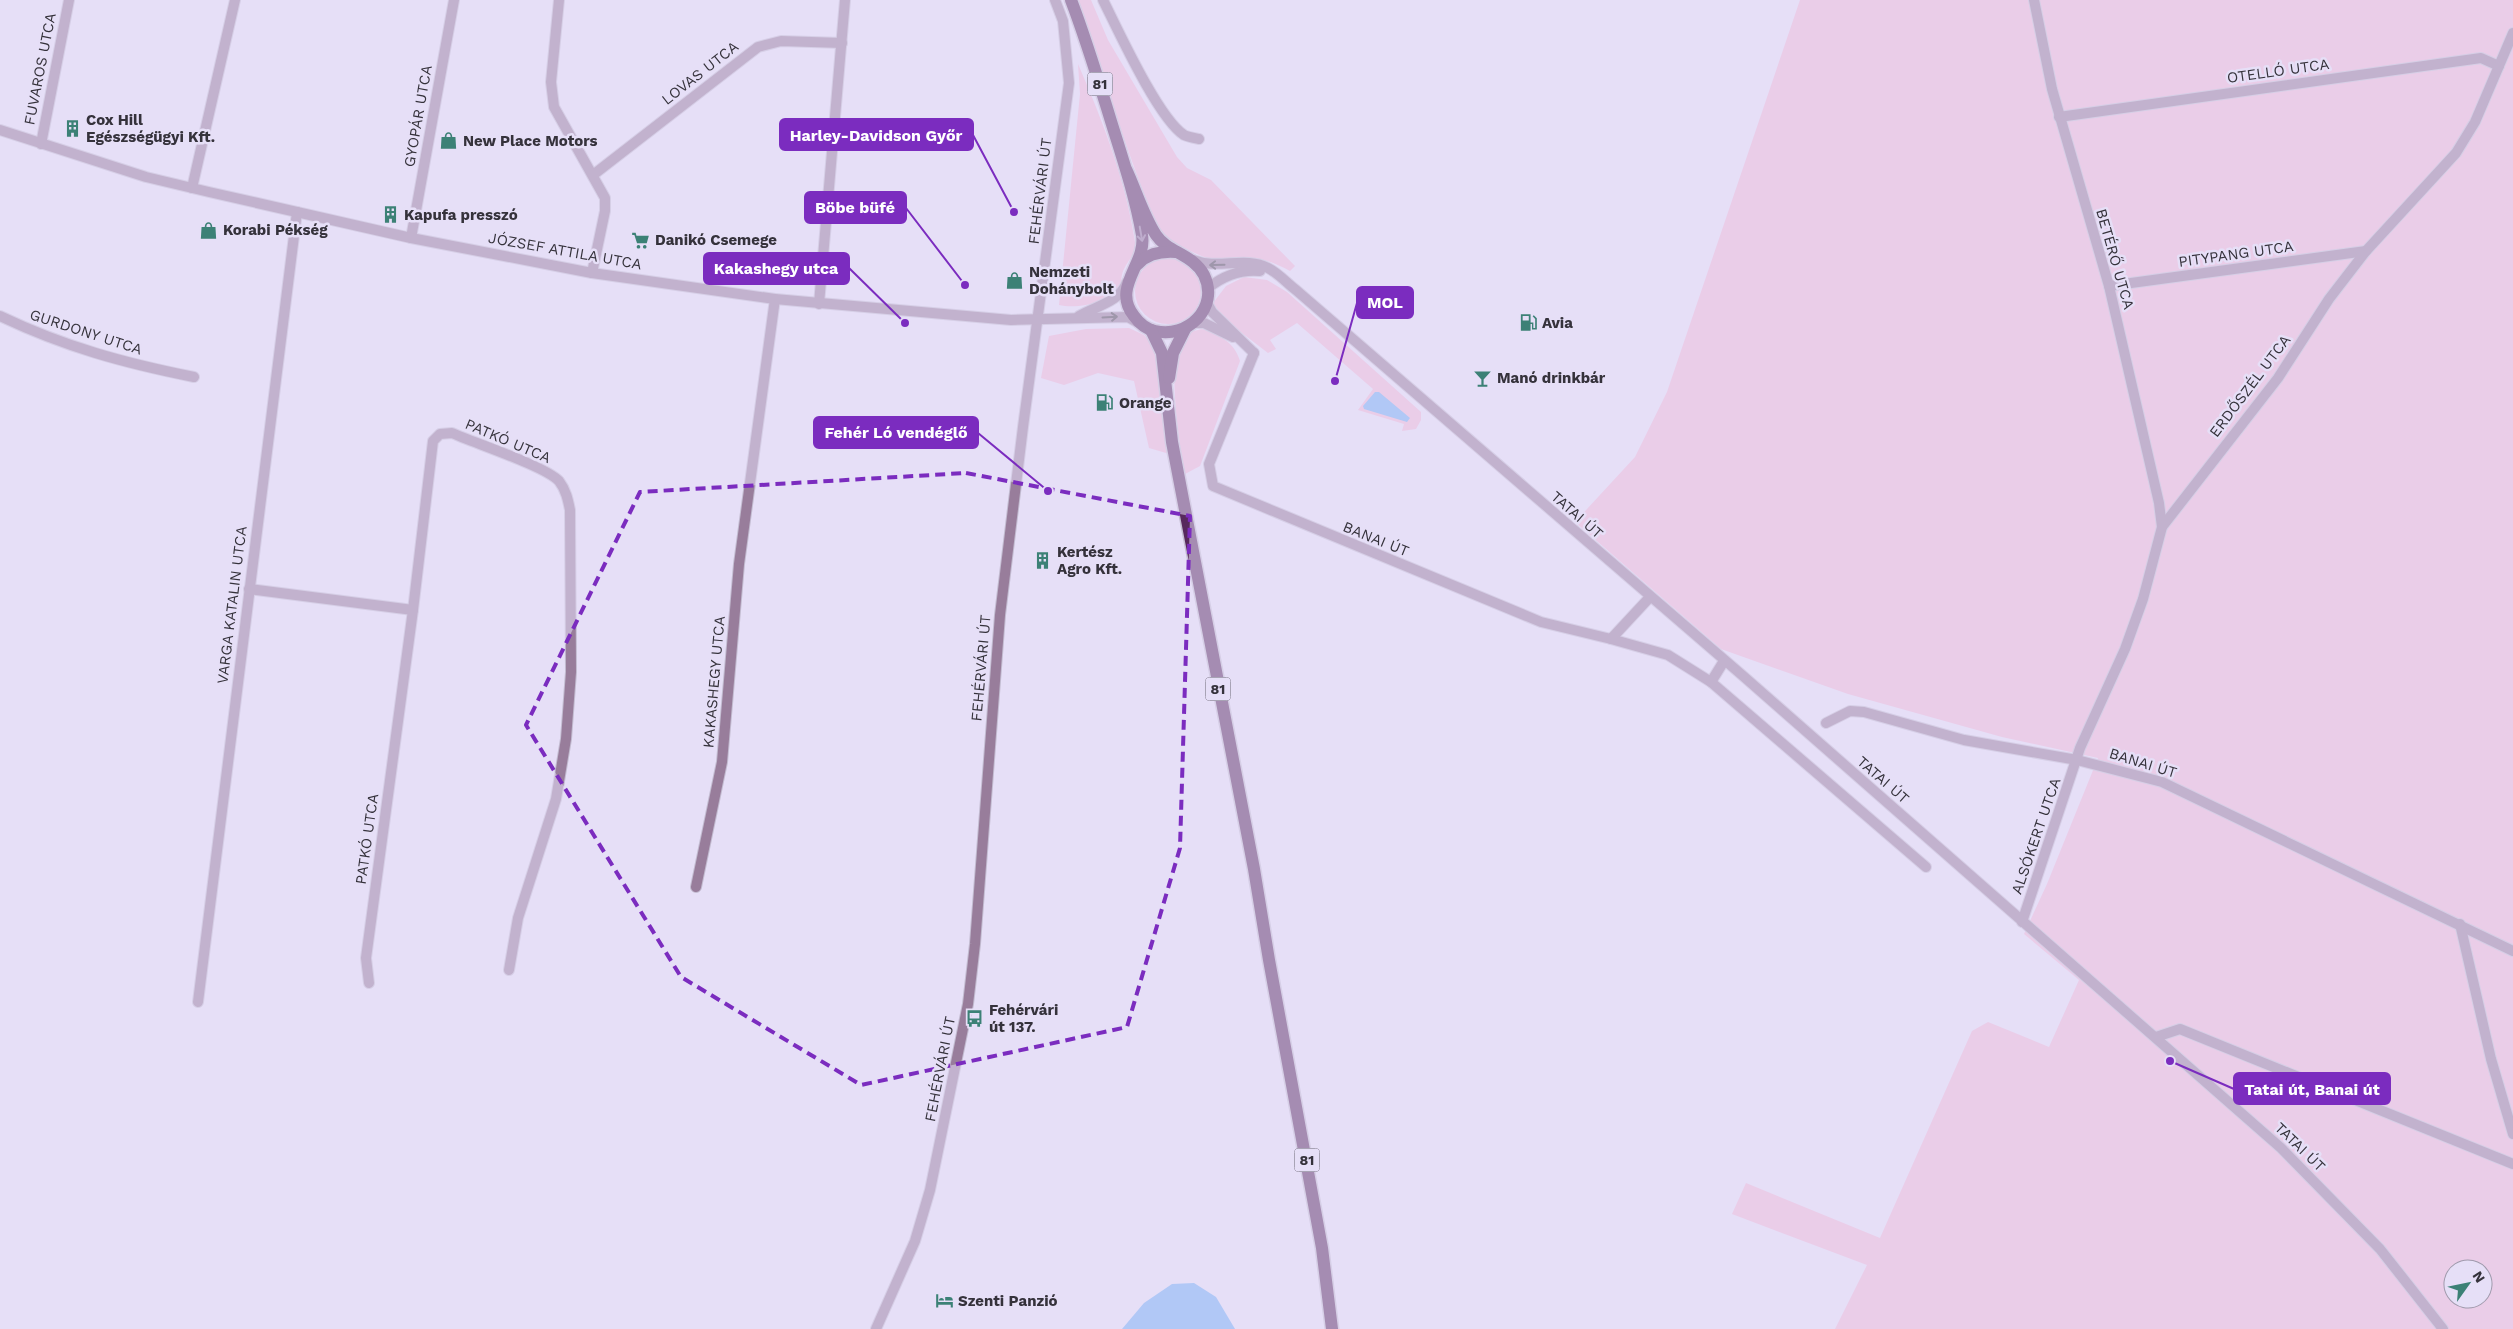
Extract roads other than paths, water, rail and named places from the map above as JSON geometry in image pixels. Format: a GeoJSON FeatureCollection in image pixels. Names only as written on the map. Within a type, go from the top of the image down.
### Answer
{"type":"FeatureCollection","features":[{"type":"Feature","properties":{"kind":"main road","name":"81"},"geometry":{"type":"LineString","coordinates":[[1071,0],[1126,169],[1143,243],[1140,259],[1131,273],[1126,291],[1127,303],[1132,314],[1146,327],[1162,353],[1172,442],[1254,869],[1322,1248],[1332,1329]]}},
{"type":"Feature","properties":{"kind":"main road","name":"81"},"geometry":{"type":"LineString","coordinates":[[1126,169],[1153,230],[1162,242],[1198,265],[1208,288],[1207,303],[1173,353],[1167,385]]}},
{"type":"Feature","properties":{"kind":"main road"},"geometry":{"type":"LineString","coordinates":[[1131,273],[1142,259],[1152,254],[1164,251],[1182,255]]}},
{"type":"Feature","properties":{"kind":"main road"},"geometry":{"type":"LineString","coordinates":[[1146,327],[1174,333],[1190,326]]}},
{"type":"Feature","properties":{"kind":"street","name":"FUVAROS UTCA"},"geometry":{"type":"LineString","coordinates":[[41,144],[69,0]]}},
{"type":"Feature","properties":{"kind":"street"},"geometry":{"type":"LineString","coordinates":[[192,188],[235,0]]}},
{"type":"Feature","properties":{"kind":"street","name":"GYOPÁR UTCA"},"geometry":{"type":"LineString","coordinates":[[411,238],[454,0]]}},
{"type":"Feature","properties":{"kind":"street"},"geometry":{"type":"LineString","coordinates":[[559,0],[551,82],[554,107],[594,175],[605,198],[605,210],[592,273]]}},
{"type":"Feature","properties":{"kind":"street"},"geometry":{"type":"LineString","coordinates":[[820,304],[845,0]]}},
{"type":"Feature","properties":{"kind":"street","name":"FEHÉRVÁRI ÚT"},"geometry":{"type":"LineString","coordinates":[[876,1329],[915,1241],[928,1199],[968,1004],[975,944],[1000,615],[1069,83],[1063,21],[1055,0]]}},
{"type":"Feature","properties":{"kind":"street"},"geometry":{"type":"LineString","coordinates":[[1103,0],[1140,72],[1164,111],[1185,136],[1199,139]]}},
{"type":"Feature","properties":{"kind":"street","name":"BETÉRŐ UTCA"},"geometry":{"type":"LineString","coordinates":[[2034,0],[2059,117],[2109,286],[2159,503],[2162,527]]}},
{"type":"Feature","properties":{"kind":"street","name":"ERDŐSZÉL UTCA"},"geometry":{"type":"LineString","coordinates":[[2077,760],[2143,599],[2162,527],[2278,378],[2329,299],[2366,251],[2456,153],[2475,122],[2513,33]]}},
{"type":"Feature","properties":{"kind":"street","name":"LOVAS UTCA"},"geometry":{"type":"LineString","coordinates":[[594,175],[758,47],[781,41],[842,43]]}},
{"type":"Feature","properties":{"kind":"street","name":"OTELLÓ UTCA"},"geometry":{"type":"LineString","coordinates":[[2059,117],[2480,58],[2499,66]]}},
{"type":"Feature","properties":{"kind":"street","name":"JÓZSEF ATTILA UTCA"},"geometry":{"type":"LineString","coordinates":[[0,130],[136,174],[192,188],[411,238],[592,273],[775,300],[1011,320],[1128,317],[1146,327]]}},
{"type":"Feature","properties":{"kind":"street","name":"VARGA KATALIN UTCA"},"geometry":{"type":"LineString","coordinates":[[198,1002],[297,212]]}},
{"type":"Feature","properties":{"kind":"street","name":"PITYPANG UTCA"},"geometry":{"type":"LineString","coordinates":[[2109,286],[2366,251]]}},
{"type":"Feature","properties":{"kind":"street","name":"TATAI ÚT"},"geometry":{"type":"LineString","coordinates":[[1182,255],[1214,266],[1236,264],[1261,266],[1280,277],[1724,661],[2281,1148],[2380,1249],[2443,1329]]}},
{"type":"Feature","properties":{"kind":"street","name":"TATAI ÚT"},"geometry":{"type":"LineString","coordinates":[[1208,288],[1223,277],[1242,271],[1261,271],[1280,277]]}},
{"type":"Feature","properties":{"kind":"street","name":"JÓZSEF ATTILA UTCA"},"geometry":{"type":"LineString","coordinates":[[1078,317],[1116,297],[1125,289],[1131,273]]}},
{"type":"Feature","properties":{"kind":"street","name":"KAKASHEGY UTCA"},"geometry":{"type":"LineString","coordinates":[[696,887],[722,762],[739,564],[775,300]]}},
{"type":"Feature","properties":{"kind":"street"},"geometry":{"type":"LineString","coordinates":[[1207,303],[1212,312],[1254,353]]}},
{"type":"Feature","properties":{"kind":"street","name":"GURDONY UTCA"},"geometry":{"type":"LineString","coordinates":[[0,316],[39,335],[125,363],[194,377]]}},
{"type":"Feature","properties":{"kind":"street"},"geometry":{"type":"LineString","coordinates":[[1190,326],[1213,327],[1254,353]]}},
{"type":"Feature","properties":{"kind":"street","name":"BANAI ÚT"},"geometry":{"type":"LineString","coordinates":[[1254,353],[1220,432],[1209,464],[1213,486],[1541,622],[1611,639]]}},
{"type":"Feature","properties":{"kind":"street","name":"PATKÓ UTCA"},"geometry":{"type":"LineString","coordinates":[[369,983],[366,958],[413,610],[433,441],[440,434],[452,434],[461,437],[544,471],[558,481],[567,494],[570,510],[571,672],[566,739],[556,799],[518,918],[509,970]]}},
{"type":"Feature","properties":{"kind":"street"},"geometry":{"type":"LineString","coordinates":[[249,589],[413,610]]}},
{"type":"Feature","properties":{"kind":"street"},"geometry":{"type":"LineString","coordinates":[[1650,597],[1611,639],[1668,655],[1711,682],[1926,867]]}},
{"type":"Feature","properties":{"kind":"street"},"geometry":{"type":"LineString","coordinates":[[1711,682],[1724,661]]}},
{"type":"Feature","properties":{"kind":"street","name":"BANAI ÚT"},"geometry":{"type":"LineString","coordinates":[[1826,723],[1850,711],[1864,712],[1964,740],[2077,760],[2162,782],[2513,951]]}},
{"type":"Feature","properties":{"kind":"street","name":"ALSÓKERT UTCA"},"geometry":{"type":"LineString","coordinates":[[2022,922],[2077,760]]}},
{"type":"Feature","properties":{"kind":"street"},"geometry":{"type":"LineString","coordinates":[[2460,924],[2490,1059],[2513,1134]]}},
{"type":"Feature","properties":{"kind":"street"},"geometry":{"type":"LineString","coordinates":[[2156,1037],[2180,1029],[2513,1164]]}},
{"type":"Feature","properties":{"kind":"water"},"geometry":{"type":"Polygon","coordinates":[[[1375,392],[1379,392],[1410,418],[1407,422],[1364,409],[1363,406],[1375,392]]]}},
{"type":"Feature","properties":{"kind":"water"},"geometry":{"type":"Polygon","coordinates":[[[1194,1283],[1216,1297],[1235,1329],[1122,1329],[1144,1303],[1172,1284],[1194,1283]]]}},
{"type":"Feature","properties":{"kind":"place","name":"Cox Hill Egészségügyi Kft."},"geometry":{"type":"Point","coordinates":[72,129]}},
{"type":"Feature","properties":{"kind":"place","name":"New Place Motors"},"geometry":{"type":"Point","coordinates":[449,141]}},
{"type":"Feature","properties":{"kind":"place","name":"Harley-Davidson Győr"},"geometry":{"type":"Point","coordinates":[1014,212]}},
{"type":"Feature","properties":{"kind":"place","name":"Kapufa presszó"},"geometry":{"type":"Point","coordinates":[390,215]}},
{"type":"Feature","properties":{"kind":"place","name":"Korabi Pékség"},"geometry":{"type":"Point","coordinates":[209,230]}},
{"type":"Feature","properties":{"kind":"place","name":"Danikó Csemege"},"geometry":{"type":"Point","coordinates":[641,240]}},
{"type":"Feature","properties":{"kind":"place","name":"Nemzeti Dohánybolt"},"geometry":{"type":"Point","coordinates":[1015,281]}},
{"type":"Feature","properties":{"kind":"place","name":"Böbe büfé"},"geometry":{"type":"Point","coordinates":[965,285]}},
{"type":"Feature","properties":{"kind":"place","name":"Kakashegy utca"},"geometry":{"type":"Point","coordinates":[905,323]}},
{"type":"Feature","properties":{"kind":"place","name":"Avia"},"geometry":{"type":"Point","coordinates":[1528,323]}},
{"type":"Feature","properties":{"kind":"place","name":"Manó drinkbár"},"geometry":{"type":"Point","coordinates":[1483,378]}},
{"type":"Feature","properties":{"kind":"place","name":"MOL"},"geometry":{"type":"Point","coordinates":[1335,381]}},
{"type":"Feature","properties":{"kind":"place","name":"Orange"},"geometry":{"type":"Point","coordinates":[1105,403]}},
{"type":"Feature","properties":{"kind":"place","name":"Fehér Ló vendéglő"},"geometry":{"type":"Point","coordinates":[1048,491]}},
{"type":"Feature","properties":{"kind":"place","name":"Kertész Agro Kft."},"geometry":{"type":"Point","coordinates":[1043,561]}},
{"type":"Feature","properties":{"kind":"place","name":"Fehérvári út 137."},"geometry":{"type":"Point","coordinates":[975,1019]}},
{"type":"Feature","properties":{"kind":"place","name":"Tatai út, Banai út"},"geometry":{"type":"Point","coordinates":[2170,1061]}},
{"type":"Feature","properties":{"kind":"place","name":"Szenti Panzió"},"geometry":{"type":"Point","coordinates":[944,1301]}}]}
